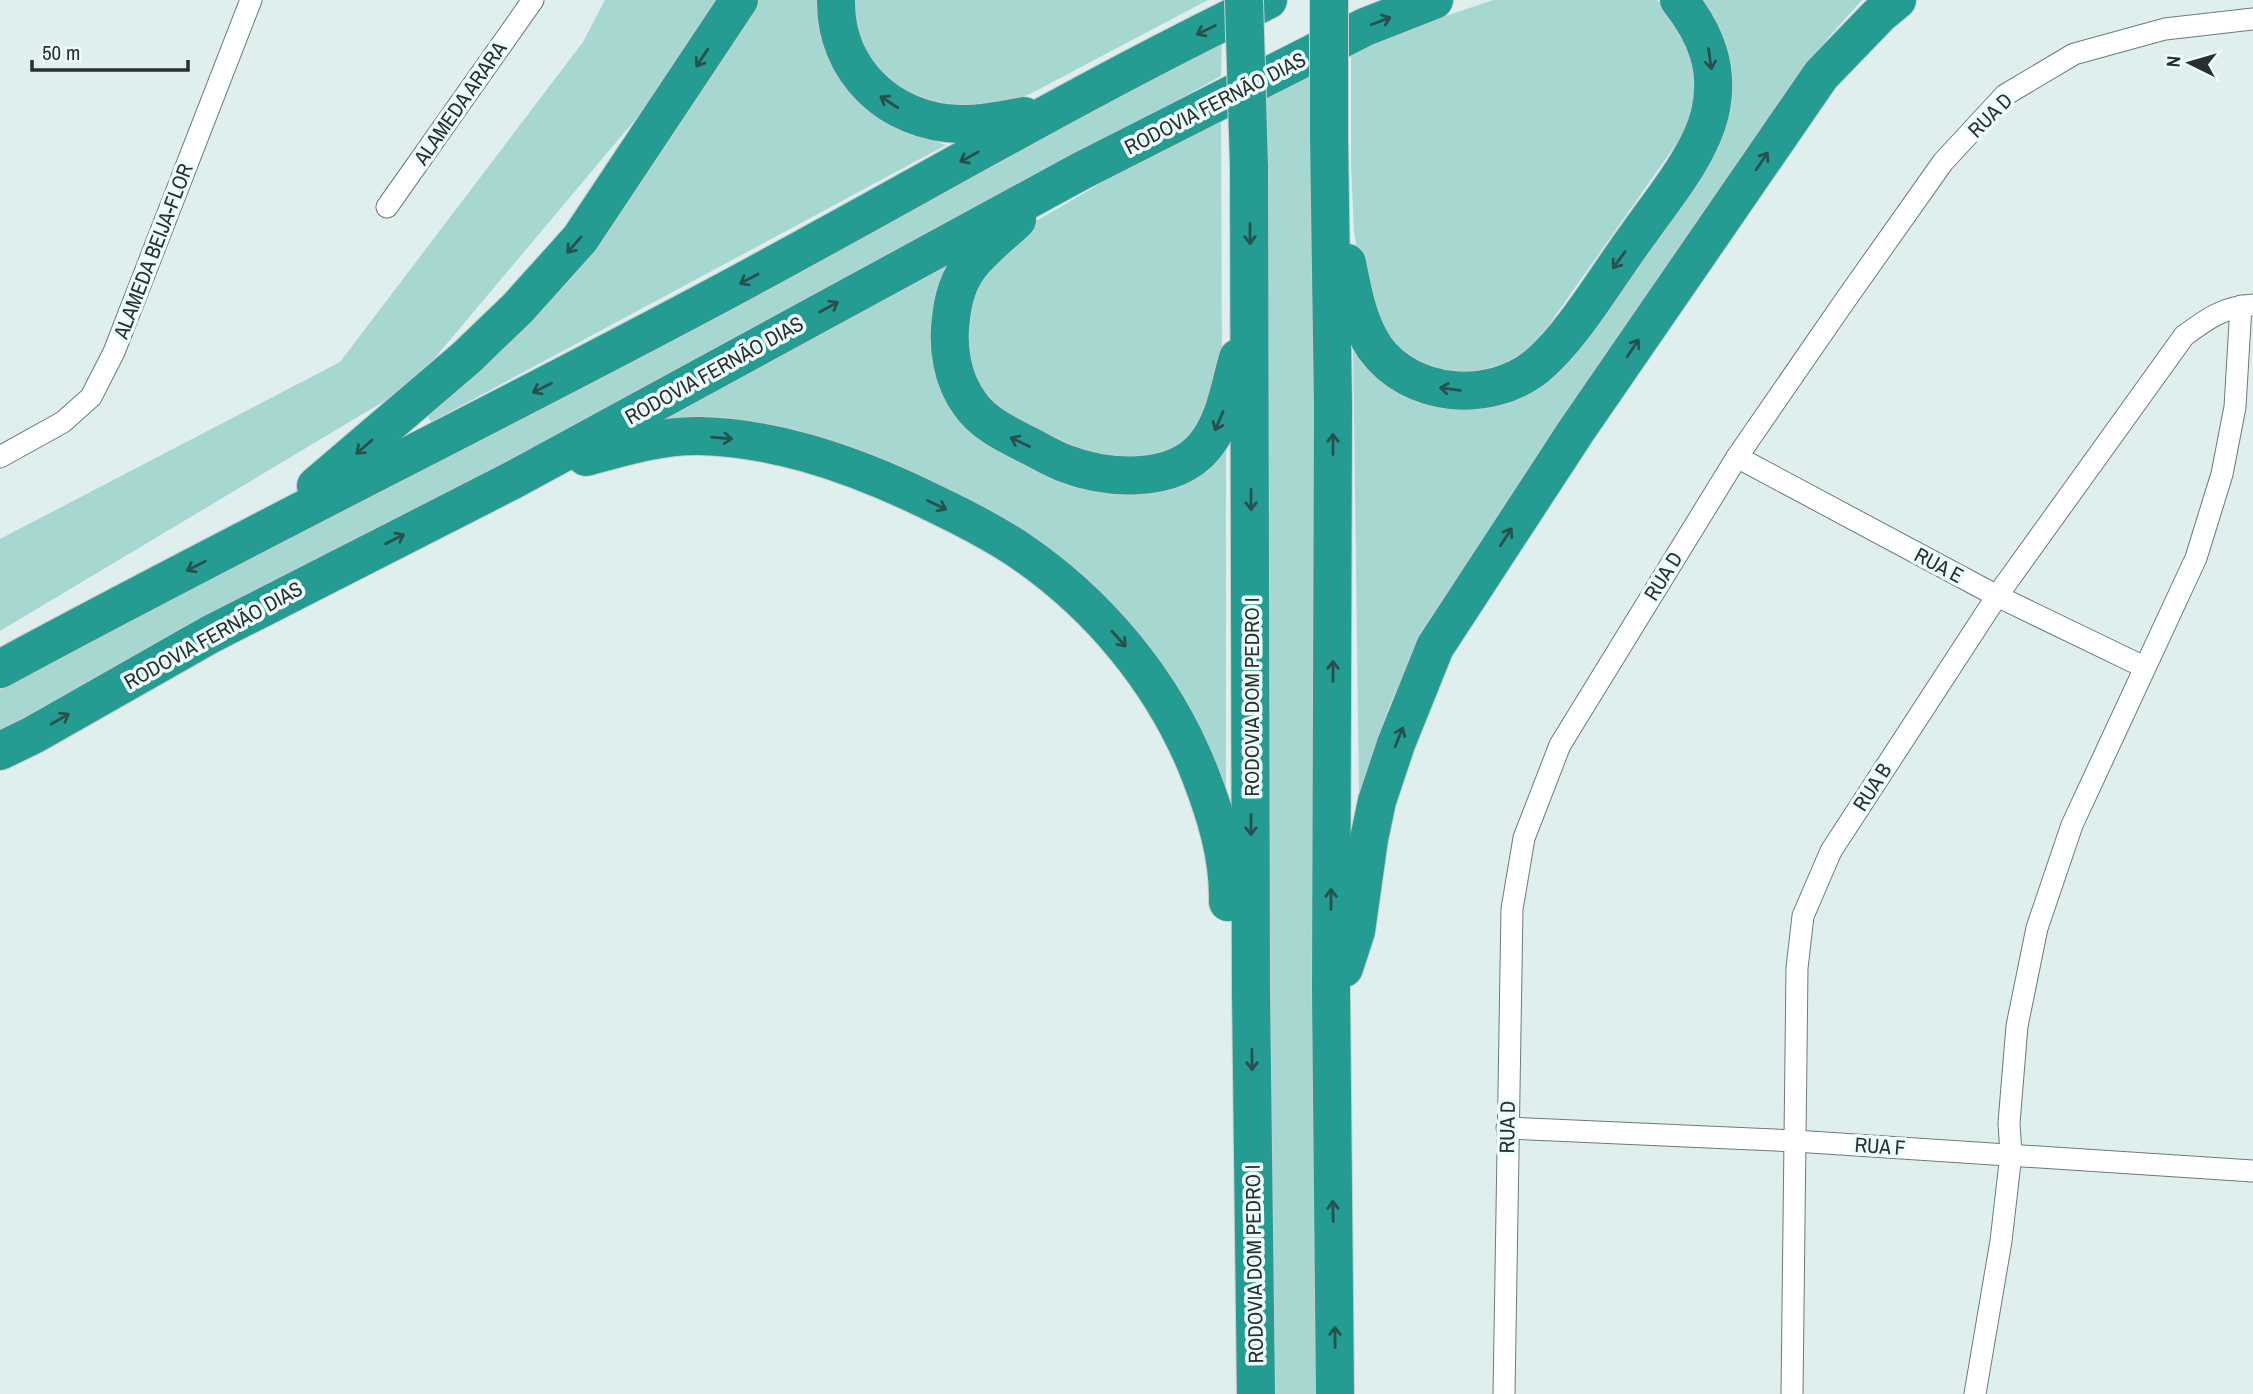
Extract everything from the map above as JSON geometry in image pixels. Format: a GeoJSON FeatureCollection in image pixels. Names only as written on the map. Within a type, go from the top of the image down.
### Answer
{"type":"FeatureCollection","features":[{"type":"Feature","properties":{"kind":"highway"},"geometry":{"type":"LineString","coordinates":[[257,535],[363,448],[466,358],[517,309],[580,239],[739,0]]}},
{"type":"Feature","properties":{"kind":"highway"},"geometry":{"type":"LineString","coordinates":[[836,0],[840,41],[857,70],[871,89],[888,103],[911,115],[934,122],[961,124],[993,122],[1050,111]]}},
{"type":"Feature","properties":{"kind":"highway","name":"RODOVIA DOM PEDRO I"},"geometry":{"type":"LineString","coordinates":[[1244,0],[1251,309],[1251,992],[1256,1394]]}},
{"type":"Feature","properties":{"kind":"highway"},"geometry":{"type":"LineString","coordinates":[[0,668],[782,261],[1050,111],[1268,0]]}},
{"type":"Feature","properties":{"kind":"highway"},"geometry":{"type":"LineString","coordinates":[[1329,0],[1333,407],[1331,991],[1335,1394]]}},
{"type":"Feature","properties":{"kind":"highway","name":"RODOVIA FERNÃO DIAS"},"geometry":{"type":"LineString","coordinates":[[0,751],[209,635],[511,481],[1079,172],[1365,27],[1434,0]]}},
{"type":"Feature","properties":{"kind":"highway"},"geometry":{"type":"LineString","coordinates":[[1329,149],[1360,320],[1376,348],[1396,369],[1422,383],[1450,390],[1481,391],[1513,382],[1536,366],[1561,341],[1667,194],[1700,140],[1711,102],[1713,80],[1709,48],[1697,23],[1679,0]]}},
{"type":"Feature","properties":{"kind":"highway"},"geometry":{"type":"LineString","coordinates":[[1331,991],[1346,965],[1356,932],[1377,801],[1396,744],[1435,647],[1576,431],[1821,75],[1897,0]]}},
{"type":"Feature","properties":{"kind":"highway"},"geometry":{"type":"LineString","coordinates":[[1079,172],[1022,215],[970,265],[954,296],[949,334],[954,372],[970,405],[1001,432],[1064,463],[1092,471],[1124,475],[1155,473],[1182,464],[1203,449],[1220,424],[1251,309]]}},
{"type":"Feature","properties":{"kind":"highway"},"geometry":{"type":"LineString","coordinates":[[511,481],[589,456],[654,440],[698,436],[776,444],[826,457],[877,477],[939,505],[1015,547],[1062,583],[1101,618],[1137,659],[1166,704],[1191,751],[1211,801],[1224,850],[1228,922],[1236,958],[1251,992]]}},
{"type":"Feature","properties":{"kind":"street","name":"ALAMEDA BEIJA-FLOR"},"geometry":{"type":"LineString","coordinates":[[0,457],[63,422],[91,397],[114,352],[251,0]]}},
{"type":"Feature","properties":{"kind":"street","name":"ALAMEDA ARARA"},"geometry":{"type":"LineString","coordinates":[[387,207],[533,0]]}},
{"type":"Feature","properties":{"kind":"street","name":"RUA D"},"geometry":{"type":"LineString","coordinates":[[1504,1394],[1512,909],[1524,838],[1560,745],[1737,457],[1943,162],[2005,95],[2074,54],[2165,29],[2253,19]]}},
{"type":"Feature","properties":{"kind":"street","name":"RUA B"},"geometry":{"type":"LineString","coordinates":[[1792,1394],[1797,968],[1803,916],[1830,851],[1997,596],[2184,336],[2214,314],[2247,306]]}},
{"type":"Feature","properties":{"kind":"street"},"geometry":{"type":"LineString","coordinates":[[1975,1394],[2001,1241],[2011,1154],[2009,1123],[2017,1026],[2037,928],[2072,825],[2196,558],[2222,474],[2235,407],[2247,306]]}},
{"type":"Feature","properties":{"kind":"street","name":"RUA E"},"geometry":{"type":"LineString","coordinates":[[1737,457],[1997,596],[2144,667]]}},
{"type":"Feature","properties":{"kind":"street","name":"RUA F"},"geometry":{"type":"LineString","coordinates":[[1507,1128],[1795,1141],[2253,1171]]}},
{"type":"Feature","properties":{"kind":"green space"},"geometry":{"type":"Polygon","coordinates":[[[605,0],[719,0],[655,96],[413,384],[0,631],[0,539],[340,362],[583,42],[605,0]]]}},
{"type":"Feature","properties":{"kind":"green space"},"geometry":{"type":"Polygon","coordinates":[[[753,0],[825,0],[899,129],[946,145],[431,422],[426,412],[753,0]]]}},
{"type":"Feature","properties":{"kind":"green space"},"geometry":{"type":"Polygon","coordinates":[[[848,0],[1208,0],[1030,94],[996,108],[937,109],[867,71],[848,0]]]}},
{"type":"Feature","properties":{"kind":"green space"},"geometry":{"type":"Polygon","coordinates":[[[1493,0],[1657,0],[1676,25],[1689,53],[1695,84],[1694,100],[1690,118],[1679,140],[1548,326],[1526,351],[1500,365],[1471,372],[1442,371],[1392,349],[1363,292],[1354,231],[1351,48],[1493,0]]]}},
{"type":"Feature","properties":{"kind":"green space"},"geometry":{"type":"Polygon","coordinates":[[[1691,0],[1862,0],[1828,38],[1795,83],[1412,655],[1390,704],[1359,793],[1353,342],[1515,392],[1712,140],[1691,0]]]}},
{"type":"Feature","properties":{"kind":"green space"},"geometry":{"type":"Polygon","coordinates":[[[1222,33],[1221,76],[828,292],[0,735],[0,690],[1222,33]]]}},
{"type":"Feature","properties":{"kind":"green space"},"geometry":{"type":"Polygon","coordinates":[[[1311,67],[1323,1394],[1265,1394],[1259,89],[1311,67]]]}},
{"type":"Feature","properties":{"kind":"green space"},"geometry":{"type":"Polygon","coordinates":[[[1221,113],[1222,357],[1210,419],[1175,457],[1085,461],[990,404],[963,354],[976,271],[1033,223],[1221,113]]]}},
{"type":"Feature","properties":{"kind":"green space"},"geometry":{"type":"Polygon","coordinates":[[[966,250],[941,371],[1079,484],[1226,441],[1226,821],[1207,760],[977,514],[642,428],[966,250]]]}}]}
